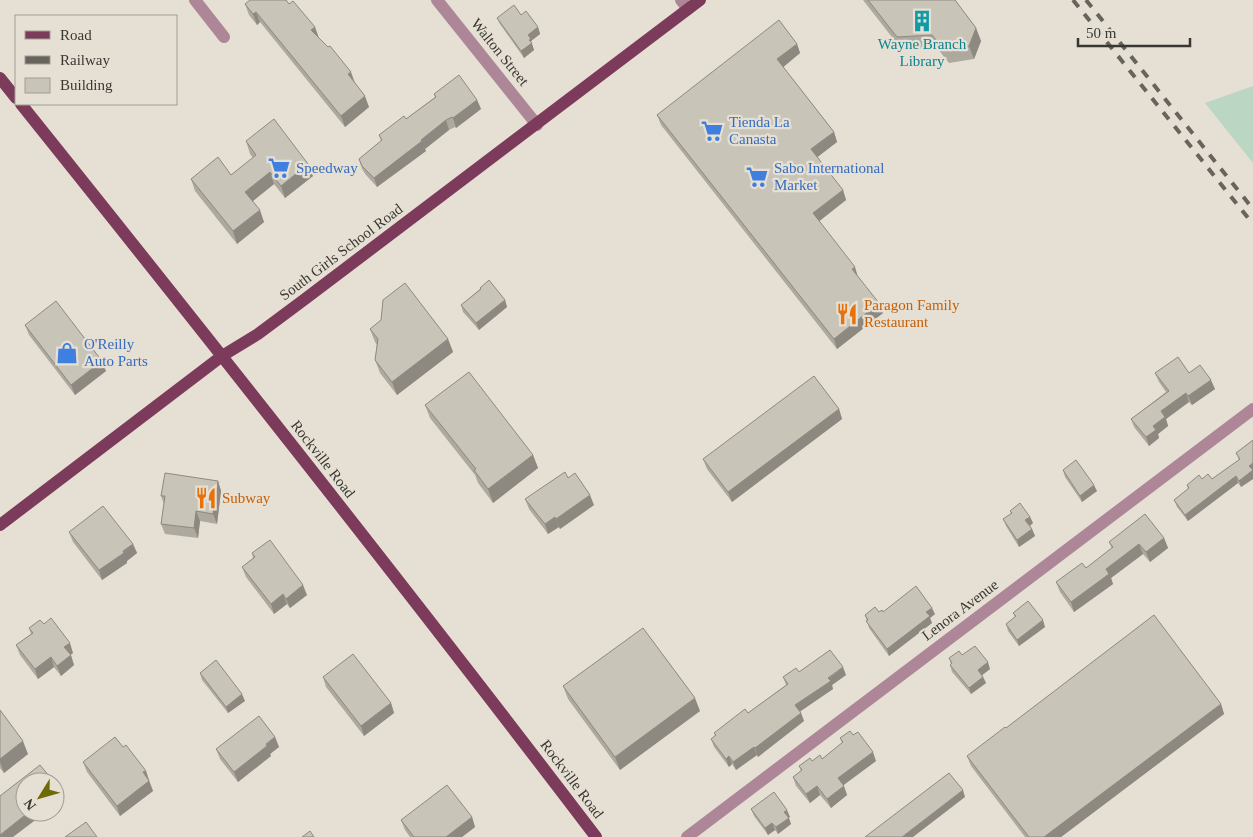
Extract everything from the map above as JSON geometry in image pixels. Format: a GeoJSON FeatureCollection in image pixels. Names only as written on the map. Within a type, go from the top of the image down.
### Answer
{"type":"FeatureCollection","features":[{"type":"Feature","properties":{"kind":"main road","name":"South Girls School Road"},"geometry":{"type":"LineString","coordinates":[[0,525],[222,356],[266,328],[537,125],[684,5],[700,0]]}},
{"type":"Feature","properties":{"kind":"main road"},"geometry":{"type":"LineString","coordinates":[[0,78],[15,97]]}},
{"type":"Feature","properties":{"kind":"main road","name":"Rockville Road"},"geometry":{"type":"LineString","coordinates":[[22,105],[222,356],[473,676],[596,837]]}},
{"type":"Feature","properties":{"kind":"street"},"geometry":{"type":"LineString","coordinates":[[195,0],[224,37]]}},
{"type":"Feature","properties":{"kind":"street","name":"Walton Street"},"geometry":{"type":"LineString","coordinates":[[437,0],[537,125]]}},
{"type":"Feature","properties":{"kind":"street","name":"Lenora Avenue"},"geometry":{"type":"LineString","coordinates":[[687,837],[1253,409]]}},
{"type":"Feature","properties":{"kind":"green space"},"geometry":{"type":"Polygon","coordinates":[[[1253,86],[1253,163],[1205,103],[1253,86]]]}},
{"type":"Feature","properties":{"kind":"building"},"geometry":{"type":"Polygon","coordinates":[[[250,0],[286,0],[289,4],[293,1],[315,27],[311,30],[328,47],[330,46],[351,72],[348,74],[365,96],[341,116],[256,12],[253,14],[245,4],[250,0]]]}},
{"type":"Feature","properties":{"kind":"building","name":"Wayne Branch Library"},"geometry":{"type":"Polygon","coordinates":[[[868,0],[955,0],[976,28],[969,46],[944,50],[932,35],[897,37],[868,0]]]}},
{"type":"Feature","properties":{"kind":"building"},"geometry":{"type":"Polygon","coordinates":[[[514,5],[521,15],[526,11],[538,27],[528,35],[532,43],[521,51],[497,18],[514,5]]]}},
{"type":"Feature","properties":{"kind":"building"},"geometry":{"type":"Polygon","coordinates":[[[779,20],[797,44],[777,59],[834,132],[811,149],[843,190],[813,213],[855,267],[852,269],[879,303],[834,339],[657,115],[779,20]]]}},
{"type":"Feature","properties":{"kind":"building"},"geometry":{"type":"Polygon","coordinates":[[[459,75],[477,100],[453,118],[446,120],[374,178],[362,166],[359,159],[382,140],[379,135],[404,116],[406,119],[436,97],[434,94],[459,75]]]}},
{"type":"Feature","properties":{"kind":"building","name":"Speedway"},"geometry":{"type":"Polygon","coordinates":[[[274,119],[308,164],[281,186],[270,172],[245,192],[260,210],[233,231],[191,179],[218,157],[231,175],[256,155],[246,141],[274,119]]]}},
{"type":"Feature","properties":{"kind":"building"},"geometry":{"type":"Polygon","coordinates":[[[489,280],[505,300],[476,323],[461,305],[489,280]]]}},
{"type":"Feature","properties":{"kind":"building"},"geometry":{"type":"Polygon","coordinates":[[[405,283],[448,339],[392,382],[375,360],[378,339],[370,329],[381,320],[383,300],[405,283]]]}},
{"type":"Feature","properties":{"kind":"building","name":"O'Reilly Auto Parts"},"geometry":{"type":"Polygon","coordinates":[[[56,301],[102,361],[71,385],[25,325],[56,301]]]}},
{"type":"Feature","properties":{"kind":"building"},"geometry":{"type":"Polygon","coordinates":[[[1178,357],[1189,373],[1200,365],[1211,380],[1188,396],[1186,393],[1161,411],[1165,417],[1153,426],[1156,430],[1146,437],[1131,419],[1169,391],[1155,373],[1178,357]]]}},
{"type":"Feature","properties":{"kind":"building"},"geometry":{"type":"Polygon","coordinates":[[[469,372],[533,455],[488,489],[474,470],[476,469],[425,405],[469,372]]]}},
{"type":"Feature","properties":{"kind":"building"},"geometry":{"type":"Polygon","coordinates":[[[814,376],[839,409],[728,492],[703,459],[814,376]]]}},
{"type":"Feature","properties":{"kind":"building"},"geometry":{"type":"Polygon","coordinates":[[[1253,440],[1253,463],[1249,466],[1253,470],[1239,481],[1236,476],[1185,515],[1174,500],[1189,488],[1187,485],[1199,475],[1202,479],[1208,474],[1212,479],[1240,459],[1236,453],[1253,440]]]}},
{"type":"Feature","properties":{"kind":"building"},"geometry":{"type":"Polygon","coordinates":[[[1076,460],[1094,485],[1080,496],[1063,470],[1076,460]]]}},
{"type":"Feature","properties":{"kind":"building"},"geometry":{"type":"Polygon","coordinates":[[[565,472],[568,478],[575,473],[590,495],[556,519],[555,517],[545,524],[525,499],[565,472]]]}},
{"type":"Feature","properties":{"kind":"building"},"geometry":{"type":"Polygon","coordinates":[[[165,473],[218,481],[213,514],[196,511],[194,528],[161,524],[165,496],[161,496],[165,473]]]}},
{"type":"Feature","properties":{"kind":"building"},"geometry":{"type":"Polygon","coordinates":[[[1020,503],[1030,517],[1025,520],[1032,529],[1017,540],[1003,519],[1012,513],[1010,511],[1020,503]]]}},
{"type":"Feature","properties":{"kind":"building"},"geometry":{"type":"Polygon","coordinates":[[[103,506],[133,544],[123,551],[124,553],[99,570],[69,532],[103,506]]]}},
{"type":"Feature","properties":{"kind":"building"},"geometry":{"type":"Polygon","coordinates":[[[1145,514],[1164,538],[1146,552],[1139,544],[1106,569],[1109,574],[1071,602],[1056,582],[1082,563],[1086,568],[1113,547],[1109,542],[1145,514]]]}},
{"type":"Feature","properties":{"kind":"building"},"geometry":{"type":"Polygon","coordinates":[[[270,540],[303,585],[286,599],[283,594],[271,604],[242,567],[255,557],[252,553],[270,540]]]}},
{"type":"Feature","properties":{"kind":"building"},"geometry":{"type":"Polygon","coordinates":[[[916,586],[932,608],[926,612],[930,616],[887,649],[866,621],[868,620],[865,615],[875,607],[879,612],[882,610],[883,612],[916,586]]]}},
{"type":"Feature","properties":{"kind":"building"},"geometry":{"type":"Polygon","coordinates":[[[1028,601],[1043,620],[1017,640],[1006,624],[1016,616],[1013,613],[1028,601]]]}},
{"type":"Feature","properties":{"kind":"building"},"geometry":{"type":"Polygon","coordinates":[[[1154,615],[1221,704],[1044,837],[1029,837],[967,756],[1154,615]]]}},
{"type":"Feature","properties":{"kind":"building"},"geometry":{"type":"Polygon","coordinates":[[[51,618],[70,643],[64,647],[71,655],[57,666],[51,657],[35,669],[16,645],[33,633],[29,628],[40,620],[44,624],[51,618]]]}},
{"type":"Feature","properties":{"kind":"building"},"geometry":{"type":"Polygon","coordinates":[[[643,628],[695,698],[615,757],[563,686],[643,628]]]}},
{"type":"Feature","properties":{"kind":"building"},"geometry":{"type":"Polygon","coordinates":[[[975,646],[988,662],[978,670],[983,677],[969,688],[950,665],[952,663],[949,658],[959,651],[962,655],[975,646]]]}},
{"type":"Feature","properties":{"kind":"building"},"geometry":{"type":"Polygon","coordinates":[[[830,650],[843,667],[828,678],[831,681],[795,705],[801,713],[755,748],[733,762],[729,756],[726,759],[711,739],[716,735],[714,733],[745,709],[748,713],[788,684],[783,677],[796,668],[799,672],[830,650]]]}},
{"type":"Feature","properties":{"kind":"building"},"geometry":{"type":"Polygon","coordinates":[[[353,654],[391,703],[361,726],[323,677],[353,654]]]}},
{"type":"Feature","properties":{"kind":"building"},"geometry":{"type":"Polygon","coordinates":[[[216,660],[242,694],[226,707],[200,673],[216,660]]]}},
{"type":"Feature","properties":{"kind":"building"},"geometry":{"type":"Polygon","coordinates":[[[0,710],[23,741],[0,759],[0,710]]]}},
{"type":"Feature","properties":{"kind":"building"},"geometry":{"type":"Polygon","coordinates":[[[259,716],[275,737],[266,744],[267,746],[234,772],[216,749],[259,716]]]}},
{"type":"Feature","properties":{"kind":"building"},"geometry":{"type":"Polygon","coordinates":[[[850,731],[853,735],[858,732],[873,752],[838,778],[844,786],[827,799],[817,786],[806,794],[793,777],[802,770],[799,766],[810,758],[812,761],[820,755],[822,759],[843,742],[840,738],[850,731]]]}},
{"type":"Feature","properties":{"kind":"building"},"geometry":{"type":"Polygon","coordinates":[[[115,737],[123,747],[126,745],[146,771],[143,772],[149,781],[117,806],[83,762],[115,737]]]}},
{"type":"Feature","properties":{"kind":"building"},"geometry":{"type":"Polygon","coordinates":[[[40,765],[46,772],[31,772],[40,765]]]}},
{"type":"Feature","properties":{"kind":"building"},"geometry":{"type":"Polygon","coordinates":[[[949,773],[963,790],[902,837],[865,837],[949,773]]]}},
{"type":"Feature","properties":{"kind":"building"},"geometry":{"type":"Polygon","coordinates":[[[15,784],[16,822],[0,835],[0,796],[15,784]]]}},
{"type":"Feature","properties":{"kind":"building"},"geometry":{"type":"Polygon","coordinates":[[[447,785],[472,817],[446,837],[414,837],[401,820],[447,785]]]}},
{"type":"Feature","properties":{"kind":"building"},"geometry":{"type":"Polygon","coordinates":[[[774,792],[787,810],[784,812],[789,818],[776,827],[772,823],[765,828],[751,809],[774,792]]]}},
{"type":"Feature","properties":{"kind":"building"},"geometry":{"type":"Polygon","coordinates":[[[86,822],[97,837],[65,837],[86,822]]]}},
{"type":"Feature","properties":{"kind":"building"},"geometry":{"type":"Polygon","coordinates":[[[310,831],[314,837],[302,837],[310,831]]]}},
{"type":"Feature","properties":{"kind":"railway"},"geometry":{"type":"LineString","coordinates":[[1073,0],[1253,224]]}},
{"type":"Feature","properties":{"kind":"railway"},"geometry":{"type":"LineString","coordinates":[[1086,0],[1253,209]]}},
{"type":"Feature","properties":{"kind":"place","name":"Wayne Branch Library"},"geometry":{"type":"Point","coordinates":[922,21]}},
{"type":"Feature","properties":{"kind":"place","name":"Tienda La Canasta"},"geometry":{"type":"Point","coordinates":[712,131]}},
{"type":"Feature","properties":{"kind":"place","name":"Speedway"},"geometry":{"type":"Point","coordinates":[279,168]}},
{"type":"Feature","properties":{"kind":"place","name":"Sabo International Market"},"geometry":{"type":"Point","coordinates":[757,177]}},
{"type":"Feature","properties":{"kind":"place","name":"Paragon Family Restaurant"},"geometry":{"type":"Point","coordinates":[847,314]}},
{"type":"Feature","properties":{"kind":"place","name":"O'Reilly Auto Parts"},"geometry":{"type":"Point","coordinates":[67,353]}},
{"type":"Feature","properties":{"kind":"place","name":"Subway"},"geometry":{"type":"Point","coordinates":[206,498]}}]}
